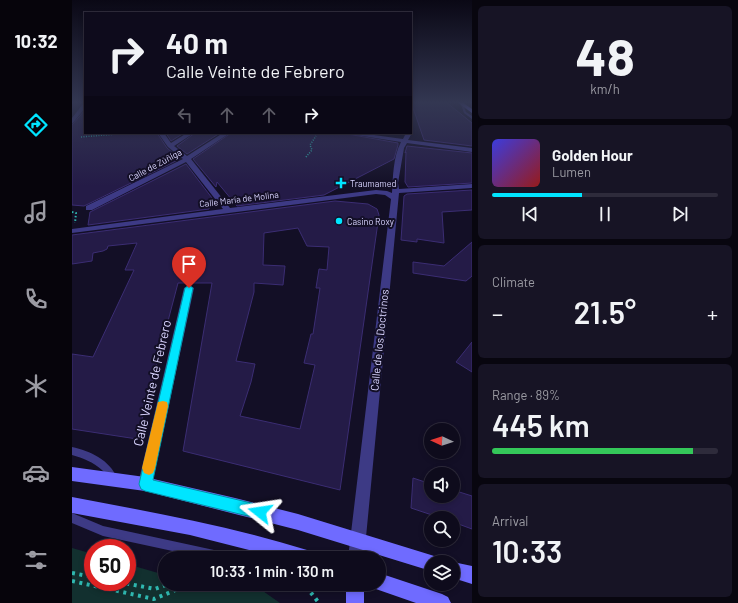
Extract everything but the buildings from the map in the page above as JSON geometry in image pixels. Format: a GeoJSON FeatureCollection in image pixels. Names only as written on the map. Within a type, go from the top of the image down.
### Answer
{"type":"FeatureCollection","features":[{"type":"Feature","properties":{"kind":"main road"},"geometry":{"type":"LineString","coordinates":[[72,474],[145,484],[277,517],[424,561]]}},
{"type":"Feature","properties":{"kind":"main road"},"geometry":{"type":"LineString","coordinates":[[72,505],[197,528],[260,543],[285,551]]}},
{"type":"Feature","properties":{"kind":"main road"},"geometry":{"type":"LineString","coordinates":[[460,572],[472,575]]}},
{"type":"Feature","properties":{"kind":"main road"},"geometry":{"type":"LineString","coordinates":[[386,584],[442,603]]}},
{"type":"Feature","properties":{"kind":"main road"},"geometry":{"type":"LineString","coordinates":[[355,591],[355,603]]}},
{"type":"Feature","properties":{"kind":"street"},"geometry":{"type":"LineString","coordinates":[[162,134],[170,146],[187,159],[227,210]]}},
{"type":"Feature","properties":{"kind":"street"},"geometry":{"type":"LineString","coordinates":[[170,146],[189,134]]}},
{"type":"Feature","properties":{"kind":"street","name":"Calle de Zúñiga"},"geometry":{"type":"LineString","coordinates":[[89,208],[187,159],[225,134]]}},
{"type":"Feature","properties":{"kind":"street"},"geometry":{"type":"LineString","coordinates":[[353,134],[472,150]]}},
{"type":"Feature","properties":{"kind":"street","name":"Calle de los Doctrinos"},"geometry":{"type":"LineString","coordinates":[[356,551],[386,274],[396,195],[395,183],[401,148],[408,134]]}},
{"type":"Feature","properties":{"kind":"street","name":"Calle María de Molina"},"geometry":{"type":"LineString","coordinates":[[72,231],[376,192],[396,195],[472,186]]}},
{"type":"Feature","properties":{"kind":"street","name":"Calle Veinte de Febrero"},"geometry":{"type":"LineString","coordinates":[[145,484],[189,288]]}},
{"type":"Feature","properties":{"kind":"lane"},"geometry":{"type":"LineString","coordinates":[[72,451],[89,456],[98,462],[114,480]]}},
{"type":"Feature","properties":{"kind":"lane"},"geometry":{"type":"LineString","coordinates":[[72,518],[103,531],[196,551]]}},
{"type":"Feature","properties":{"kind":"path"},"geometry":{"type":"LineString","coordinates":[[81,137],[117,134]]}},
{"type":"Feature","properties":{"kind":"path"},"geometry":{"type":"LineString","coordinates":[[306,157],[312,150],[310,145],[316,136]]}},
{"type":"Feature","properties":{"kind":"path"},"geometry":{"type":"LineString","coordinates":[[72,574],[84,576]]}},
{"type":"Feature","properties":{"kind":"path"},"geometry":{"type":"LineString","coordinates":[[72,581],[154,599],[173,591]]}},
{"type":"Feature","properties":{"kind":"path"},"geometry":{"type":"LineString","coordinates":[[136,585],[158,587]]}},
{"type":"Feature","properties":{"kind":"path"},"geometry":{"type":"LineString","coordinates":[[310,591],[317,598],[319,603]]}},
{"type":"Feature","properties":{"kind":"green space"},"geometry":{"type":"Polygon","coordinates":[[[72,548],[84,551],[84,591],[136,591],[136,567],[158,573],[158,591],[263,591],[280,603],[72,603],[72,548]]]}},
{"type":"Feature","properties":{"kind":"slow traffic"},"geometry":{"type":"LineString","coordinates":[[149,468],[163,406]]}},
{"type":"Feature","properties":{"kind":"place","name":"Traumamed"},"geometry":{"type":"Point","coordinates":[341,183]}},
{"type":"Feature","properties":{"kind":"place","name":"Casino Roxy"},"geometry":{"type":"Point","coordinates":[339,221]}},
{"type":"Feature","properties":{"kind":"route"},"geometry":{"type":"LineString","coordinates":[[189,288],[145,484],[260,512]]}}]}
